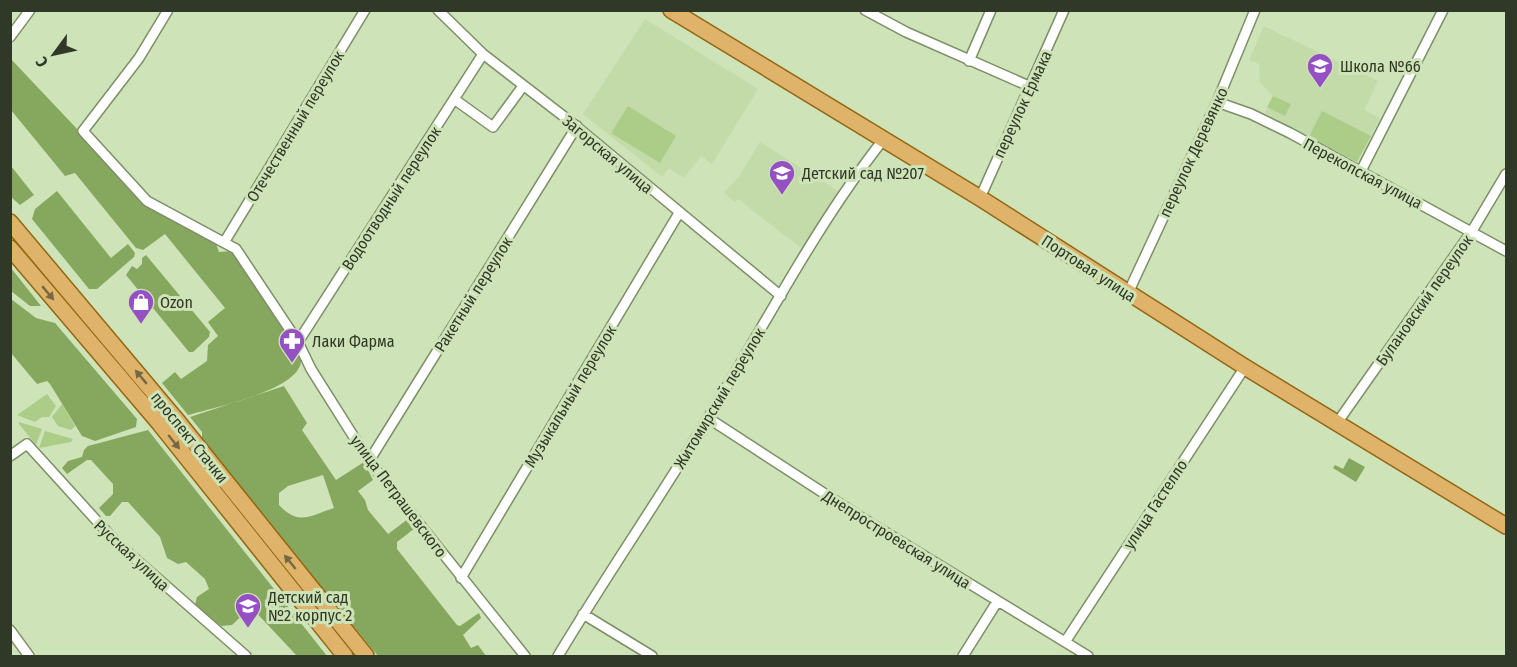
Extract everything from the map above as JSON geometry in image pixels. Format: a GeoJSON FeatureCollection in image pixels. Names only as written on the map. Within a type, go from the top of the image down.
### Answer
{"type":"FeatureCollection","features":[{"type":"Feature","properties":{"kind":"main road","name":"Портовая улица"},"geometry":{"type":"LineString","coordinates":[[671,10],[980,198],[1245,367],[1506,526]]}},
{"type":"Feature","properties":{"kind":"main road","name":"проспект Стачки"},"geometry":{"type":"LineString","coordinates":[[10,222],[171,413],[366,657]]}},
{"type":"Feature","properties":{"kind":"main road","name":"проспект Стачки"},"geometry":{"type":"LineString","coordinates":[[10,248],[159,423],[345,657]]}},
{"type":"Feature","properties":{"kind":"street"},"geometry":{"type":"LineString","coordinates":[[10,37],[30,10]]}},
{"type":"Feature","properties":{"kind":"street","name":"улица Петрашевского"},"geometry":{"type":"LineString","coordinates":[[168,10],[139,58],[83,131],[147,201],[225,241],[236,249],[298,342],[311,369],[369,461],[525,657]]}},
{"type":"Feature","properties":{"kind":"street","name":"Отечественный переулок"},"geometry":{"type":"LineString","coordinates":[[225,241],[365,10]]}},
{"type":"Feature","properties":{"kind":"street","name":"Загорская улица"},"geometry":{"type":"LineString","coordinates":[[438,10],[483,54],[577,126],[781,296]]}},
{"type":"Feature","properties":{"kind":"street"},"geometry":{"type":"LineString","coordinates":[[969,61],[991,10]]}},
{"type":"Feature","properties":{"kind":"street","name":"переулок Ермака"},"geometry":{"type":"LineString","coordinates":[[980,198],[986,179],[1031,87],[1064,10]]}},
{"type":"Feature","properties":{"kind":"street","name":"переулок Деревянко"},"geometry":{"type":"LineString","coordinates":[[1128,292],[1217,102],[1256,10]]}},
{"type":"Feature","properties":{"kind":"street"},"geometry":{"type":"LineString","coordinates":[[1361,171],[1443,10]]}},
{"type":"Feature","properties":{"kind":"street"},"geometry":{"type":"LineString","coordinates":[[867,11],[969,61],[1031,87]]}},
{"type":"Feature","properties":{"kind":"street","name":"Водоотводный переулок"},"geometry":{"type":"LineString","coordinates":[[298,342],[483,54]]}},
{"type":"Feature","properties":{"kind":"street"},"geometry":{"type":"LineString","coordinates":[[454,99],[494,127],[523,86]]}},
{"type":"Feature","properties":{"kind":"street","name":"Перекопская улица"},"geometry":{"type":"LineString","coordinates":[[1217,102],[1251,114],[1361,171],[1506,251]]}},
{"type":"Feature","properties":{"kind":"street","name":"Ракетный переулок"},"geometry":{"type":"LineString","coordinates":[[369,461],[577,126]]}},
{"type":"Feature","properties":{"kind":"street","name":"Житомирский переулок"},"geometry":{"type":"LineString","coordinates":[[558,657],[708,418],[781,296],[855,178],[882,140]]}},
{"type":"Feature","properties":{"kind":"street","name":"Булановский переулок"},"geometry":{"type":"LineString","coordinates":[[1337,423],[1472,231],[1506,174]]}},
{"type":"Feature","properties":{"kind":"street","name":"Музыкальный переулок"},"geometry":{"type":"LineString","coordinates":[[461,578],[679,213]]}},
{"type":"Feature","properties":{"kind":"street","name":"улица Гастелло"},"geometry":{"type":"LineString","coordinates":[[1065,642],[1245,367]]}},
{"type":"Feature","properties":{"kind":"street","name":"Днепростроевская улица"},"geometry":{"type":"LineString","coordinates":[[708,418],[997,602],[1088,657]]}},
{"type":"Feature","properties":{"kind":"street","name":"Русская улица"},"geometry":{"type":"LineString","coordinates":[[10,456],[27,444],[116,543],[246,657]]}},
{"type":"Feature","properties":{"kind":"street"},"geometry":{"type":"LineString","coordinates":[[963,657],[997,602]]}},
{"type":"Feature","properties":{"kind":"street"},"geometry":{"type":"LineString","coordinates":[[583,615],[652,657]]}},
{"type":"Feature","properties":{"kind":"street"},"geometry":{"type":"LineString","coordinates":[[10,630],[29,657]]}},
{"type":"Feature","properties":{"kind":"shaded area"},"geometry":{"type":"Polygon","coordinates":[[[645,19],[758,89],[712,164],[701,156],[684,178],[669,168],[662,177],[583,114],[645,19]]]}},
{"type":"Feature","properties":{"kind":"shaded area","name":"Школа №66"},"geometry":{"type":"Polygon","coordinates":[[[1264,26],[1378,81],[1364,110],[1380,118],[1357,162],[1265,113],[1273,96],[1260,82],[1259,64],[1249,60],[1264,26]]]}},
{"type":"Feature","properties":{"kind":"shaded area"},"geometry":{"type":"Polygon","coordinates":[[[10,58],[146,202],[190,226],[216,244],[219,252],[232,251],[296,345],[292,350],[293,355],[300,354],[300,366],[291,377],[258,395],[188,415],[162,383],[175,372],[181,379],[207,361],[208,345],[218,336],[208,322],[225,308],[165,234],[143,250],[136,248],[75,173],[65,176],[11,110],[10,58]]]}},
{"type":"Feature","properties":{"kind":"shaded area"},"geometry":{"type":"Polygon","coordinates":[[[1273,96],[1291,104],[1285,116],[1267,107],[1273,96]]]}},
{"type":"Feature","properties":{"kind":"shaded area"},"geometry":{"type":"Polygon","coordinates":[[[628,106],[676,136],[660,163],[611,133],[628,106]]]}},
{"type":"Feature","properties":{"kind":"shaded area"},"geometry":{"type":"Polygon","coordinates":[[[1322,111],[1371,136],[1357,162],[1309,137],[1322,111]]]}},
{"type":"Feature","properties":{"kind":"shaded area","name":"Детский сад №207"},"geometry":{"type":"Polygon","coordinates":[[[760,142],[839,192],[801,248],[738,199],[735,202],[724,193],[740,175],[760,142]]]}},
{"type":"Feature","properties":{"kind":"shaded area"},"geometry":{"type":"Polygon","coordinates":[[[11,166],[34,195],[20,205],[11,197],[11,166]]]}},
{"type":"Feature","properties":{"kind":"shaded area"},"geometry":{"type":"Polygon","coordinates":[[[57,191],[111,258],[128,244],[135,253],[134,257],[97,289],[89,289],[32,219],[35,209],[57,191]]]}},
{"type":"Feature","properties":{"kind":"shaded area"},"geometry":{"type":"Polygon","coordinates":[[[146,255],[210,332],[209,337],[193,352],[189,352],[126,275],[132,266],[137,269],[142,264],[142,258],[146,255]]]}},
{"type":"Feature","properties":{"kind":"shaded area"},"geometry":{"type":"Polygon","coordinates":[[[10,268],[41,306],[30,306],[11,291],[10,268]]]}},
{"type":"Feature","properties":{"kind":"shaded area"},"geometry":{"type":"Polygon","coordinates":[[[11,299],[36,318],[55,323],[137,419],[136,427],[95,441],[82,436],[50,384],[47,381],[37,384],[11,353],[11,299]]]}},
{"type":"Feature","properties":{"kind":"shaded area"},"geometry":{"type":"Polygon","coordinates":[[[284,386],[307,423],[302,430],[336,480],[364,462],[373,480],[358,491],[365,500],[368,510],[388,534],[408,519],[415,528],[397,542],[397,549],[457,625],[460,626],[479,613],[481,618],[463,635],[471,648],[478,645],[486,656],[378,656],[202,441],[202,432],[190,417],[284,386]],[[323,475],[288,486],[279,493],[279,505],[299,517],[311,516],[334,508],[323,475]]]}},
{"type":"Feature","properties":{"kind":"shaded area"},"geometry":{"type":"Polygon","coordinates":[[[47,394],[56,406],[49,417],[42,417],[35,422],[17,415],[47,394]]]}},
{"type":"Feature","properties":{"kind":"shaded area"},"geometry":{"type":"Polygon","coordinates":[[[62,404],[75,426],[71,430],[58,426],[52,417],[62,404]]]}},
{"type":"Feature","properties":{"kind":"shaded area"},"geometry":{"type":"Polygon","coordinates":[[[19,422],[42,429],[36,445],[19,424],[19,422]]]}},
{"type":"Feature","properties":{"kind":"shaded area"},"geometry":{"type":"Polygon","coordinates":[[[148,430],[327,656],[297,656],[251,607],[232,625],[221,626],[195,605],[197,597],[209,589],[205,579],[186,562],[178,564],[167,558],[160,537],[128,502],[122,502],[110,516],[106,516],[99,508],[113,494],[113,484],[91,460],[87,460],[67,474],[62,468],[68,461],[82,457],[88,446],[148,430]]]}},
{"type":"Feature","properties":{"kind":"shaded area"},"geometry":{"type":"Polygon","coordinates":[[[45,431],[73,439],[71,442],[39,448],[45,431]]]}},
{"type":"Feature","properties":{"kind":"shaded area"},"geometry":{"type":"Polygon","coordinates":[[[1349,458],[1365,467],[1356,482],[1333,468],[1335,465],[1343,469],[1349,458]]]}},
{"type":"Feature","properties":{"kind":"place","name":"Школа №66"},"geometry":{"type":"Point","coordinates":[1320,89]}},
{"type":"Feature","properties":{"kind":"place","name":"Детский сад №207"},"geometry":{"type":"Point","coordinates":[782,196]}},
{"type":"Feature","properties":{"kind":"place","name":"Ozon"},"geometry":{"type":"Point","coordinates":[141,325]}},
{"type":"Feature","properties":{"kind":"place","name":"Лаки Фарма"},"geometry":{"type":"Point","coordinates":[292,364]}},
{"type":"Feature","properties":{"kind":"place","name":"Детский сад №2 корпус 2"},"geometry":{"type":"Point","coordinates":[248,629]}}]}
